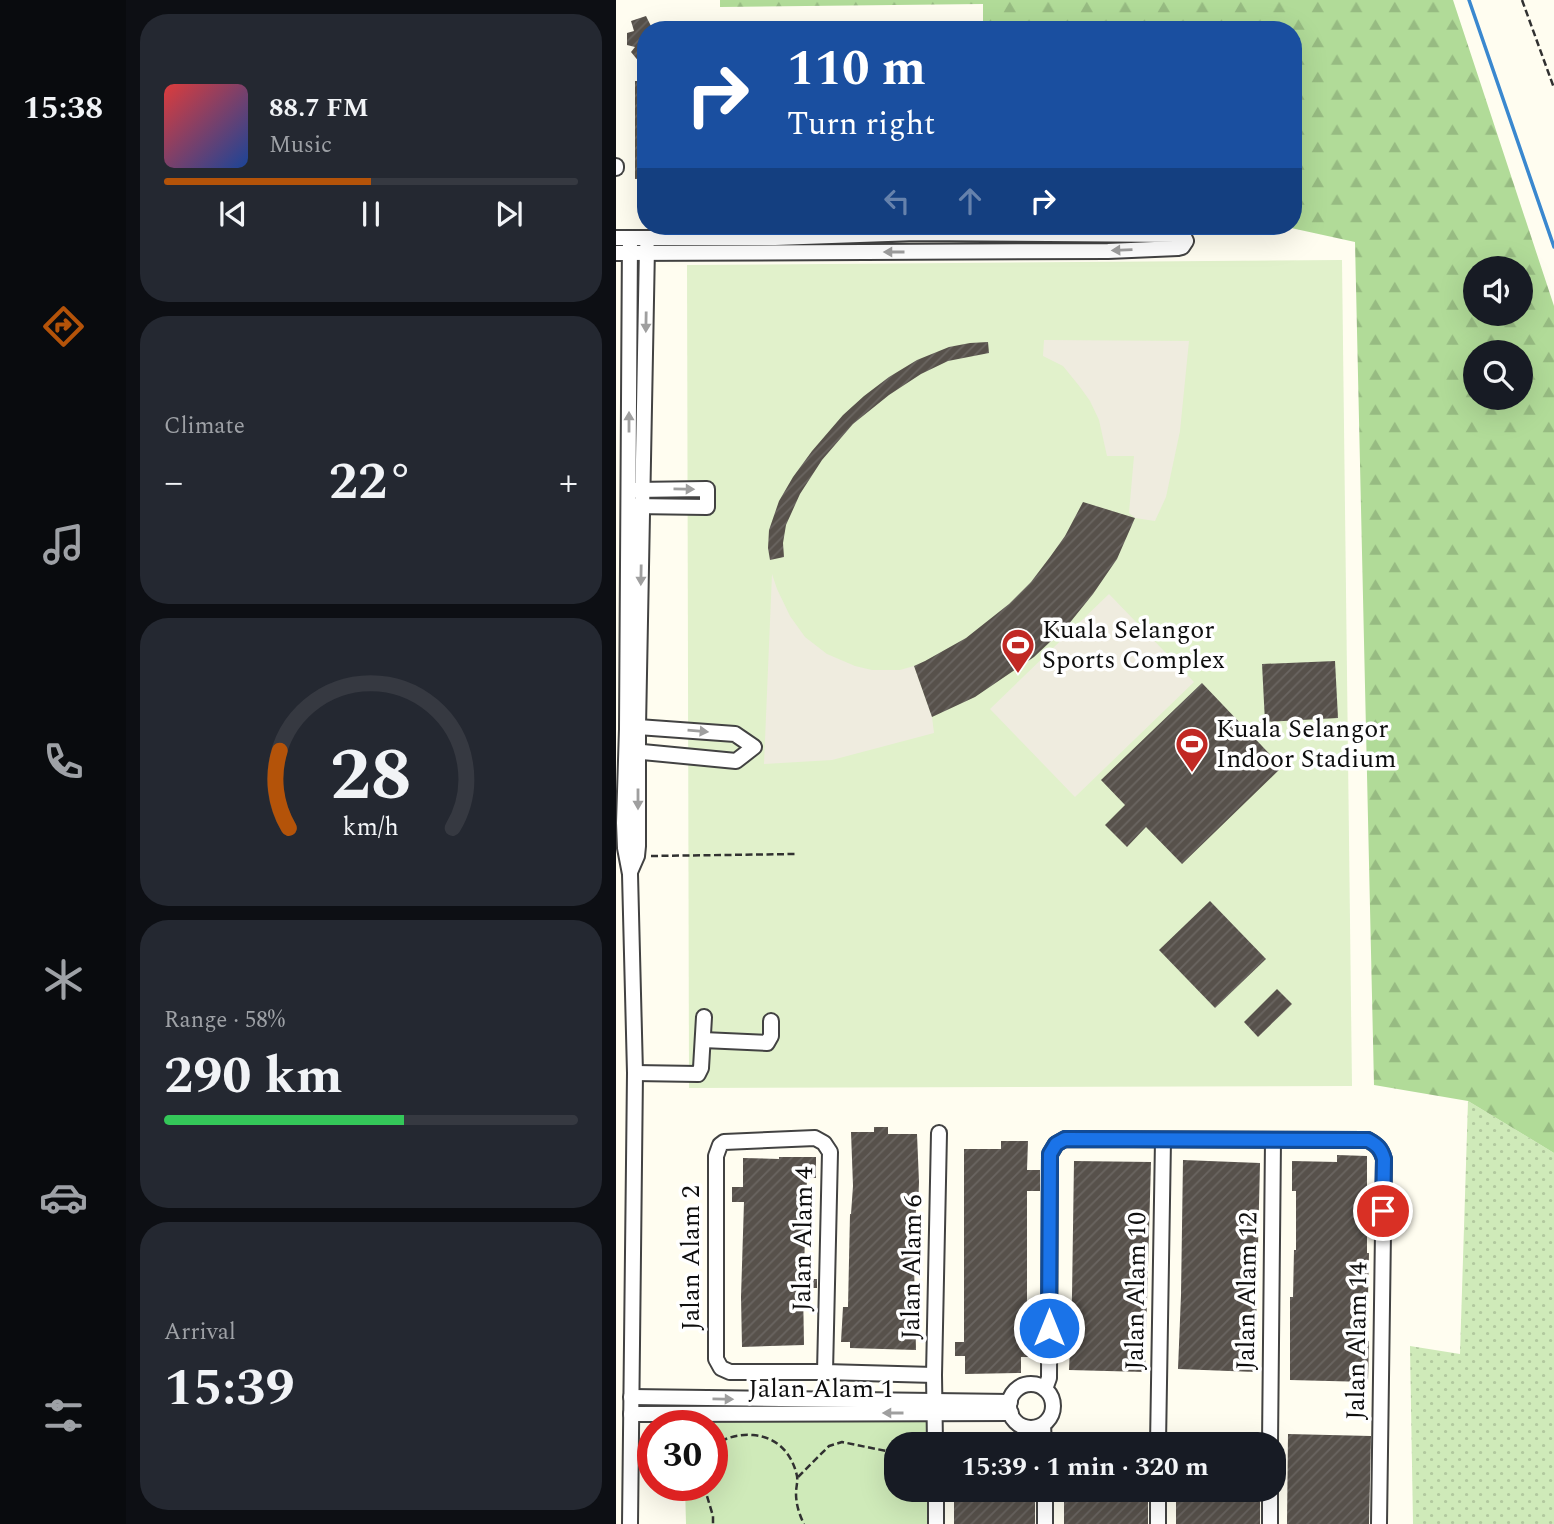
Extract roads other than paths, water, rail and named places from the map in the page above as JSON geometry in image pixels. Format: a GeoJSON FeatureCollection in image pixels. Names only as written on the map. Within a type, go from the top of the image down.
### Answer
{"type":"FeatureCollection","features":[{"type":"Feature","properties":{"kind":"street"},"geometry":{"type":"LineString","coordinates":[[623,246],[647,238],[700,235]]}},
{"type":"Feature","properties":{"kind":"street"},"geometry":{"type":"LineString","coordinates":[[917,235],[920,252]]}},
{"type":"Feature","properties":{"kind":"street"},"geometry":{"type":"LineString","coordinates":[[623,246],[647,253],[1108,251],[1182,247],[1186,241],[1184,237],[1177,235]]}},
{"type":"Feature","properties":{"kind":"street"},"geometry":{"type":"LineString","coordinates":[[635,489],[647,238]]}},
{"type":"Feature","properties":{"kind":"street"},"geometry":{"type":"LineString","coordinates":[[623,246],[635,489],[629,850],[635,1073],[630,1524]]}},
{"type":"Feature","properties":{"kind":"street"},"geometry":{"type":"LineString","coordinates":[[635,489],[708,489],[707,507],[635,506]]}},
{"type":"Feature","properties":{"kind":"street"},"geometry":{"type":"LineString","coordinates":[[632,751],[736,761],[754,747],[735,734],[633,728]]}},
{"type":"Feature","properties":{"kind":"street"},"geometry":{"type":"LineString","coordinates":[[635,1073],[698,1074],[701,1068],[704,1017]]}},
{"type":"Feature","properties":{"kind":"street"},"geometry":{"type":"LineString","coordinates":[[703,1040],[767,1043],[771,1036],[771,1021]]}},
{"type":"Feature","properties":{"kind":"street","name":"Jalan Alam 6"},"geometry":{"type":"LineString","coordinates":[[935,1432],[939,1133]]}},
{"type":"Feature","properties":{"kind":"street","name":"Jalan Alam 4"},"geometry":{"type":"LineString","coordinates":[[716,1156],[720,1145],[731,1141],[815,1138],[824,1143],[830,1152],[825,1372]]}},
{"type":"Feature","properties":{"kind":"street"},"geometry":{"type":"LineString","coordinates":[[1045,1389],[1049,1378],[1050,1154],[1056,1144],[1065,1139],[1273,1140]]}},
{"type":"Feature","properties":{"kind":"street","name":"Jalan Alam 10"},"geometry":{"type":"LineString","coordinates":[[1158,1432],[1163,1140]]}},
{"type":"Feature","properties":{"kind":"street","name":"Jalan Alam 14"},"geometry":{"type":"LineString","coordinates":[[1273,1140],[1368,1140],[1382,1151],[1379,1524]]}},
{"type":"Feature","properties":{"kind":"street","name":"Jalan Alam 12"},"geometry":{"type":"LineString","coordinates":[[1270,1432],[1273,1140]]}},
{"type":"Feature","properties":{"kind":"street","name":"Jalan Alam 2"},"geometry":{"type":"LineString","coordinates":[[716,1156],[716,1359],[721,1368],[730,1372],[825,1372]]}},
{"type":"Feature","properties":{"kind":"street"},"geometry":{"type":"LineString","coordinates":[[632,1371],[654,1398]]}},
{"type":"Feature","properties":{"kind":"street"},"geometry":{"type":"LineString","coordinates":[[825,1372],[934,1375]]}},
{"type":"Feature","properties":{"kind":"street"},"geometry":{"type":"LineString","coordinates":[[1031,1384],[1045,1389],[1053,1400],[1054,1407],[1043,1425],[1031,1428],[1024,1427],[1014,1419],[1010,1408],[1012,1395],[1017,1389],[1031,1384]]}},
{"type":"Feature","properties":{"kind":"street","name":"Jalan Alam 1"},"geometry":{"type":"LineString","coordinates":[[631,1397],[1010,1408]]}},
{"type":"Feature","properties":{"kind":"street","name":"Jalan Alam 1"},"geometry":{"type":"LineString","coordinates":[[728,1411],[935,1407]]}},
{"type":"Feature","properties":{"kind":"street","name":"Jalan Alam 1"},"geometry":{"type":"LineString","coordinates":[[631,1414],[637,1414]]}},
{"type":"Feature","properties":{"kind":"street"},"geometry":{"type":"LineString","coordinates":[[1043,1425],[1043,1432]]}},
{"type":"Feature","properties":{"kind":"street"},"geometry":{"type":"LineString","coordinates":[[631,1438],[637,1431]]}},
{"type":"Feature","properties":{"kind":"street"},"geometry":{"type":"LineString","coordinates":[[936,1502],[936,1524]]}},
{"type":"Feature","properties":{"kind":"street"},"geometry":{"type":"LineString","coordinates":[[1045,1502],[1045,1524]]}},
{"type":"Feature","properties":{"kind":"street"},"geometry":{"type":"LineString","coordinates":[[1158,1502],[1158,1524]]}},
{"type":"Feature","properties":{"kind":"street"},"geometry":{"type":"LineString","coordinates":[[1270,1502],[1270,1524]]}},
{"type":"Feature","properties":{"kind":"waterway"},"geometry":{"type":"LineString","coordinates":[[1469,0],[1554,247]]}},
{"type":"Feature","properties":{"kind":"place","name":"Kuala Selangor Sports Complex"},"geometry":{"type":"Point","coordinates":[1018,675]}},
{"type":"Feature","properties":{"kind":"place","name":"Kuala Selangor Indoor Stadium"},"geometry":{"type":"Point","coordinates":[1192,774]}}]}
